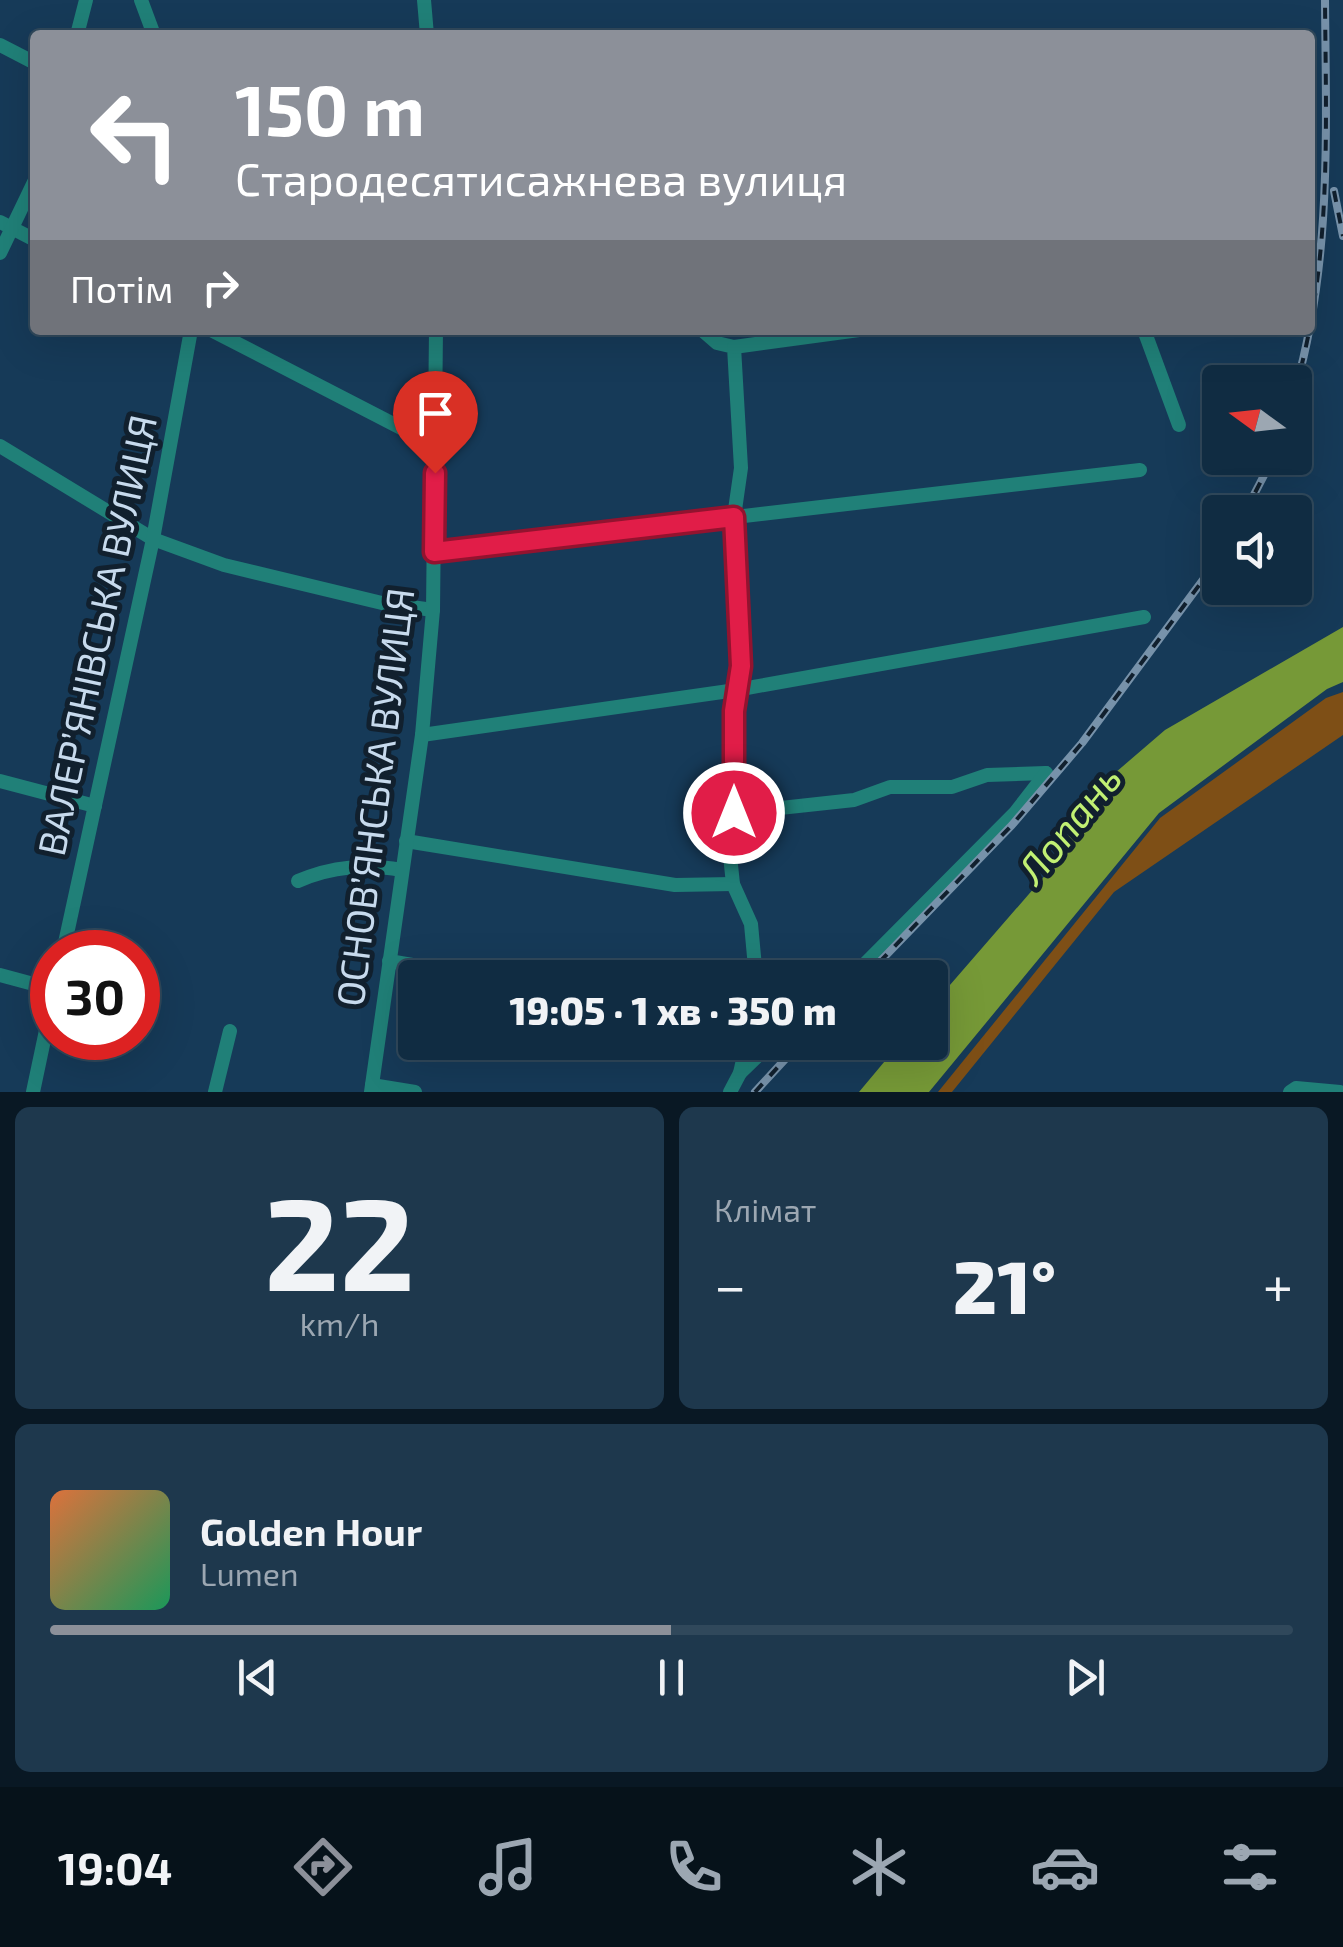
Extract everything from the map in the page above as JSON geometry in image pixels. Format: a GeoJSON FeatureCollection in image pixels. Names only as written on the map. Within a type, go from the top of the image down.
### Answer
{"type":"FeatureCollection","features":[{"type":"Feature","properties":{"kind":"street"},"geometry":{"type":"LineString","coordinates":[[78,30],[86,0]]}},
{"type":"Feature","properties":{"kind":"street"},"geometry":{"type":"LineString","coordinates":[[141,0],[152,30]]}},
{"type":"Feature","properties":{"kind":"street"},"geometry":{"type":"LineString","coordinates":[[424,0],[427,30]]}},
{"type":"Feature","properties":{"kind":"street"},"geometry":{"type":"LineString","coordinates":[[0,45],[30,60]]}},
{"type":"Feature","properties":{"kind":"street"},"geometry":{"type":"LineString","coordinates":[[0,252],[6,225],[30,188]]}},
{"type":"Feature","properties":{"kind":"street"},"geometry":{"type":"LineString","coordinates":[[6,225],[30,237]]}},
{"type":"Feature","properties":{"kind":"street","name":"ВАЛЕР’ЯНІВСЬКА ВУЛИЦЯ"},"geometry":{"type":"LineString","coordinates":[[68,930],[153,539],[190,335]]}},
{"type":"Feature","properties":{"kind":"street"},"geometry":{"type":"LineString","coordinates":[[220,335],[405,430],[435,434]]}},
{"type":"Feature","properties":{"kind":"street","name":"ОСНОВ’ЯНСЬКА ВУЛИЦЯ"},"geometry":{"type":"LineString","coordinates":[[371,1088],[422,735],[433,610],[436,335]]}},
{"type":"Feature","properties":{"kind":"street"},"geometry":{"type":"LineString","coordinates":[[708,335],[717,343],[734,347],[823,335]]}},
{"type":"Feature","properties":{"kind":"street"},"geometry":{"type":"LineString","coordinates":[[1146,335],[1180,425]]}},
{"type":"Feature","properties":{"kind":"street"},"geometry":{"type":"LineString","coordinates":[[734,347],[741,468],[734,517],[741,649],[729,846],[733,884],[750,924],[754,960]]}},
{"type":"Feature","properties":{"kind":"street"},"geometry":{"type":"LineString","coordinates":[[0,446],[153,539],[224,565],[382,603],[433,610]]}},
{"type":"Feature","properties":{"kind":"street"},"geometry":{"type":"LineString","coordinates":[[434,552],[1140,470]]}},
{"type":"Feature","properties":{"kind":"street"},"geometry":{"type":"LineString","coordinates":[[422,735],[736,690],[1144,617]]}},
{"type":"Feature","properties":{"kind":"street"},"geometry":{"type":"LineString","coordinates":[[734,813],[854,800],[890,787],[952,786],[987,774],[1046,773],[1015,813],[869,960]]}},
{"type":"Feature","properties":{"kind":"street"},"geometry":{"type":"LineString","coordinates":[[0,781],[95,806]]}},
{"type":"Feature","properties":{"kind":"street"},"geometry":{"type":"LineString","coordinates":[[406,841],[675,884],[733,884]]}},
{"type":"Feature","properties":{"kind":"street"},"geometry":{"type":"LineString","coordinates":[[298,881],[346,866],[402,870]]}},
{"type":"Feature","properties":{"kind":"street"},"geometry":{"type":"LineString","coordinates":[[389,961],[398,963]]}},
{"type":"Feature","properties":{"kind":"street"},"geometry":{"type":"LineString","coordinates":[[0,976],[30,984]]}},
{"type":"Feature","properties":{"kind":"street"},"geometry":{"type":"LineString","coordinates":[[215,1092],[230,1031]]}},
{"type":"Feature","properties":{"kind":"street"},"geometry":{"type":"LineString","coordinates":[[38,1091],[43,1060]]}},
{"type":"Feature","properties":{"kind":"street"},"geometry":{"type":"LineString","coordinates":[[730,1092],[743,1060]]}},
{"type":"Feature","properties":{"kind":"street"},"geometry":{"type":"LineString","coordinates":[[740,1073],[753,1060]]}},
{"type":"Feature","properties":{"kind":"street"},"geometry":{"type":"LineString","coordinates":[[371,1088],[415,1092]]}},
{"type":"Feature","properties":{"kind":"street"},"geometry":{"type":"LineString","coordinates":[[1290,1092],[1296,1088],[1340,1092]]}},
{"type":"Feature","properties":{"kind":"shaded area"},"geometry":{"type":"Polygon","coordinates":[[[1343,627],[1343,682],[1327,689],[1159,813],[929,1092],[859,1092],[886,1060],[948,1060],[948,987],[1048,872],[1094,791],[1165,730],[1343,627]]]}},
{"type":"Feature","properties":{"kind":"shaded area"},"geometry":{"type":"Polygon","coordinates":[[[1343,692],[1343,735],[1114,892],[952,1092],[938,1092],[1160,818],[1326,698],[1343,692]]]}},
{"type":"Feature","properties":{"kind":"railway"},"geometry":{"type":"LineString","coordinates":[[1315,293],[1326,147],[1325,0]]}},
{"type":"Feature","properties":{"kind":"railway"},"geometry":{"type":"LineString","coordinates":[[1334,191],[1343,236]]}},
{"type":"Feature","properties":{"kind":"railway"},"geometry":{"type":"LineString","coordinates":[[1301,365],[1308,335]]}},
{"type":"Feature","properties":{"kind":"railway"},"geometry":{"type":"LineString","coordinates":[[1254,495],[1264,475]]}},
{"type":"Feature","properties":{"kind":"railway"},"geometry":{"type":"LineString","coordinates":[[881,960],[1012,825],[1082,743],[1202,581]]}},
{"type":"Feature","properties":{"kind":"railway"},"geometry":{"type":"LineString","coordinates":[[755,1092],[784,1060]]}},
{"type":"Feature","properties":{"kind":"route"},"geometry":{"type":"LineString","coordinates":[[435,473],[434,552],[734,517],[741,666],[734,711],[734,813]]}},
{"type":"Feature","properties":{"kind":"water label","name":"Лопань"},"geometry":{"type":"Point","coordinates":[1068,823]}}]}
